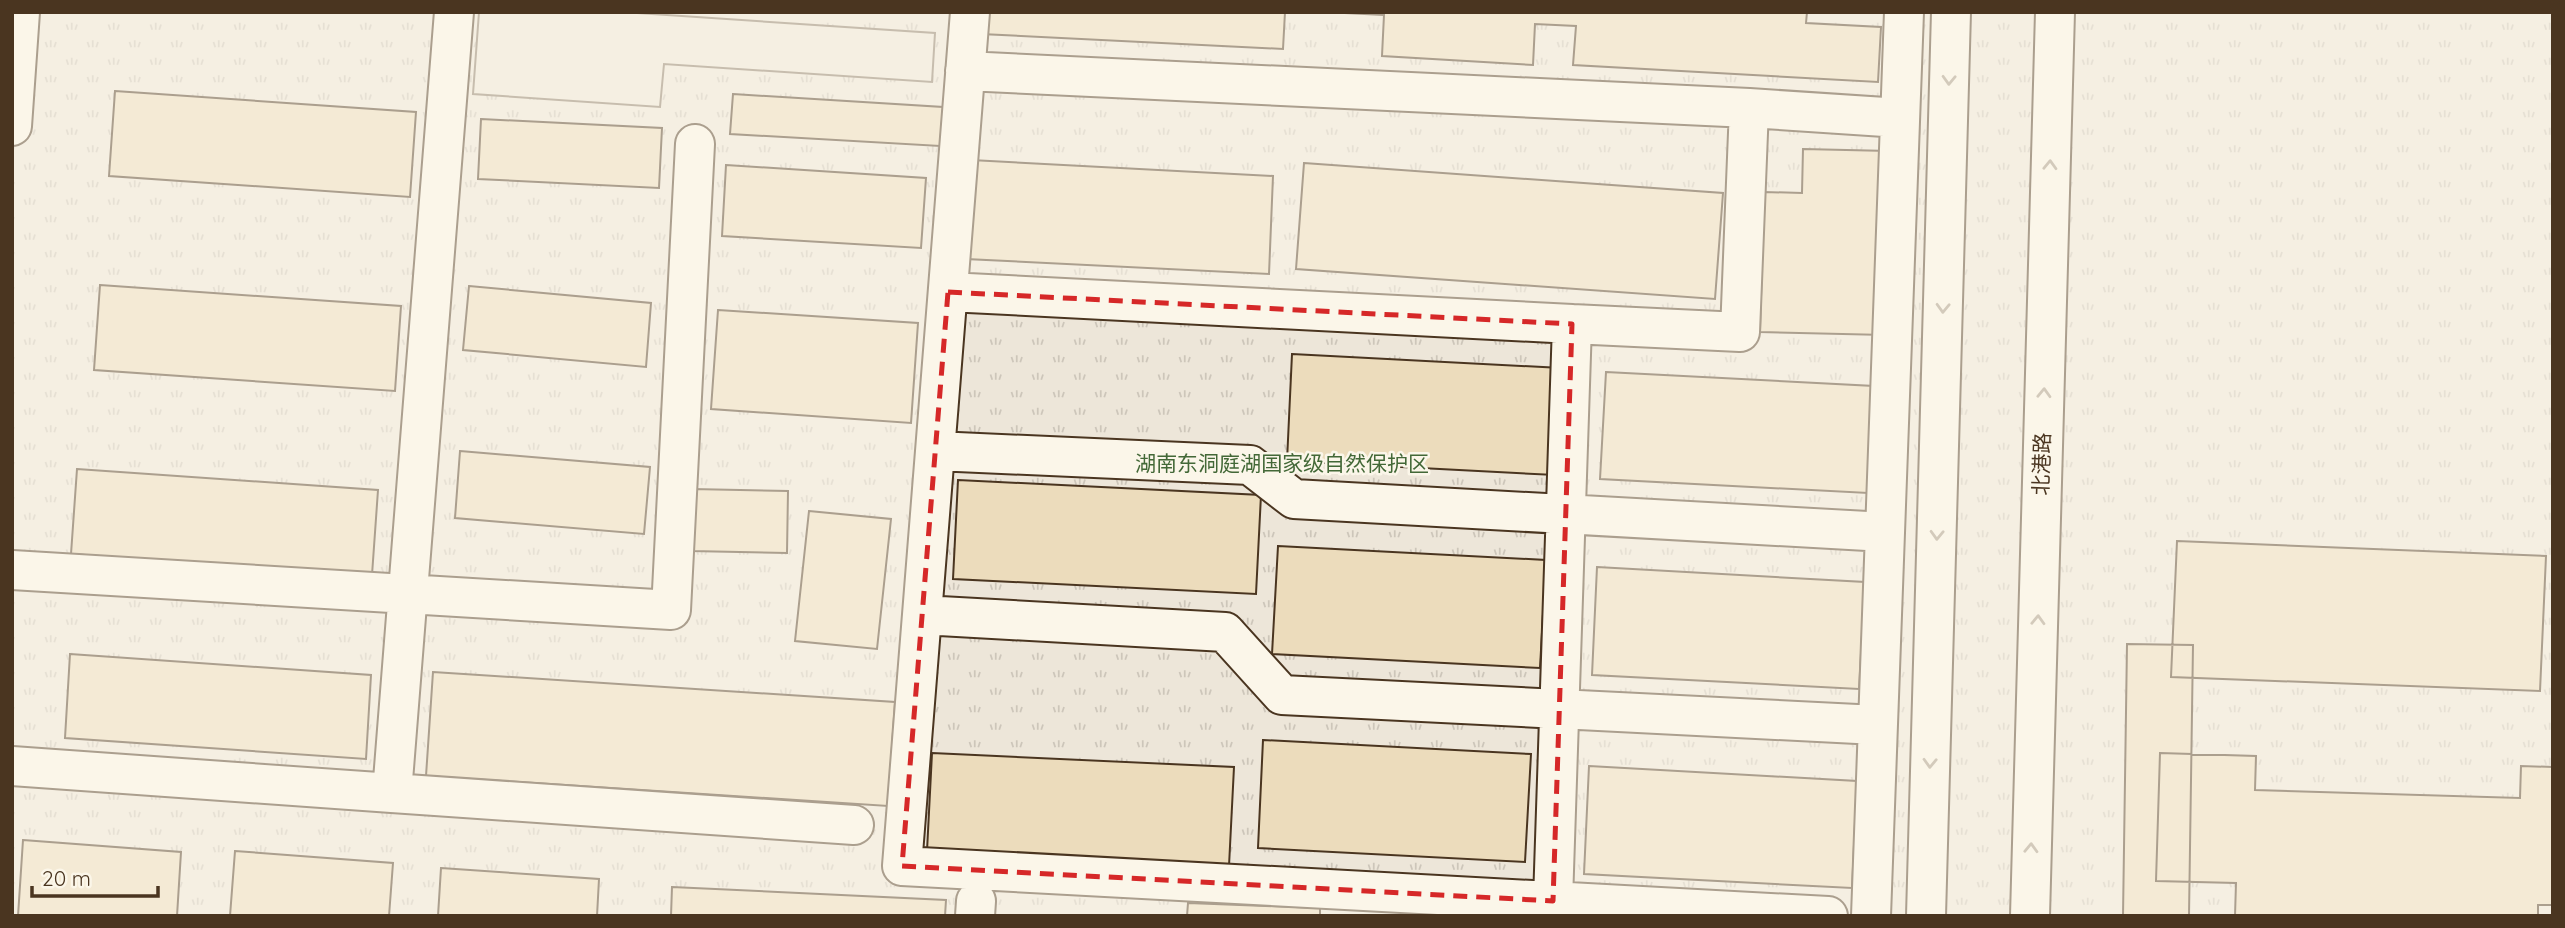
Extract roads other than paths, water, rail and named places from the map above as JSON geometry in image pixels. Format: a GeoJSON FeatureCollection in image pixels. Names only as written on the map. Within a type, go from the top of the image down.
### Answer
{"type":"FeatureCollection","features":[{"type":"Feature","properties":{"kind":"street"},"geometry":{"type":"LineString","coordinates":[[12,126],[20,12]]}},
{"type":"Feature","properties":{"kind":"street"},"geometry":{"type":"LineString","coordinates":[[392,793],[454,12]]}},
{"type":"Feature","properties":{"kind":"street"},"geometry":{"type":"LineString","coordinates":[[970,12],[902,866],[1828,916]]}},
{"type":"Feature","properties":{"kind":"street"},"geometry":{"type":"LineString","coordinates":[[1871,916],[1904,12]]}},
{"type":"Feature","properties":{"kind":"street"},"geometry":{"type":"LineString","coordinates":[[1926,916],[1951,12]]}},
{"type":"Feature","properties":{"kind":"street","name":"北港路"},"geometry":{"type":"LineString","coordinates":[[2029,916],[2055,12]]}},
{"type":"Feature","properties":{"kind":"street"},"geometry":{"type":"LineString","coordinates":[[965,71],[1749,108],[1900,118]]}},
{"type":"Feature","properties":{"kind":"street"},"geometry":{"type":"LineString","coordinates":[[948,292],[1740,332],[1749,108]]}},
{"type":"Feature","properties":{"kind":"street"},"geometry":{"type":"LineString","coordinates":[[12,570],[671,610],[695,144]]}},
{"type":"Feature","properties":{"kind":"street"},"geometry":{"type":"LineString","coordinates":[[1553,901],[1572,324]]}},
{"type":"Feature","properties":{"kind":"street"},"geometry":{"type":"LineString","coordinates":[[935,451],[1250,465],[1294,499],[1885,532]]}},
{"type":"Feature","properties":{"kind":"street"},"geometry":{"type":"LineString","coordinates":[[922,615],[1225,632],[1282,695],[1877,725]]}},
{"type":"Feature","properties":{"kind":"street"},"geometry":{"type":"LineString","coordinates":[[12,766],[854,825]]}},
{"type":"Feature","properties":{"kind":"park label","name":"湖南东洞庭湖国家级自然保护区"},"geometry":{"type":"Point","coordinates":[1282,464]}}]}
